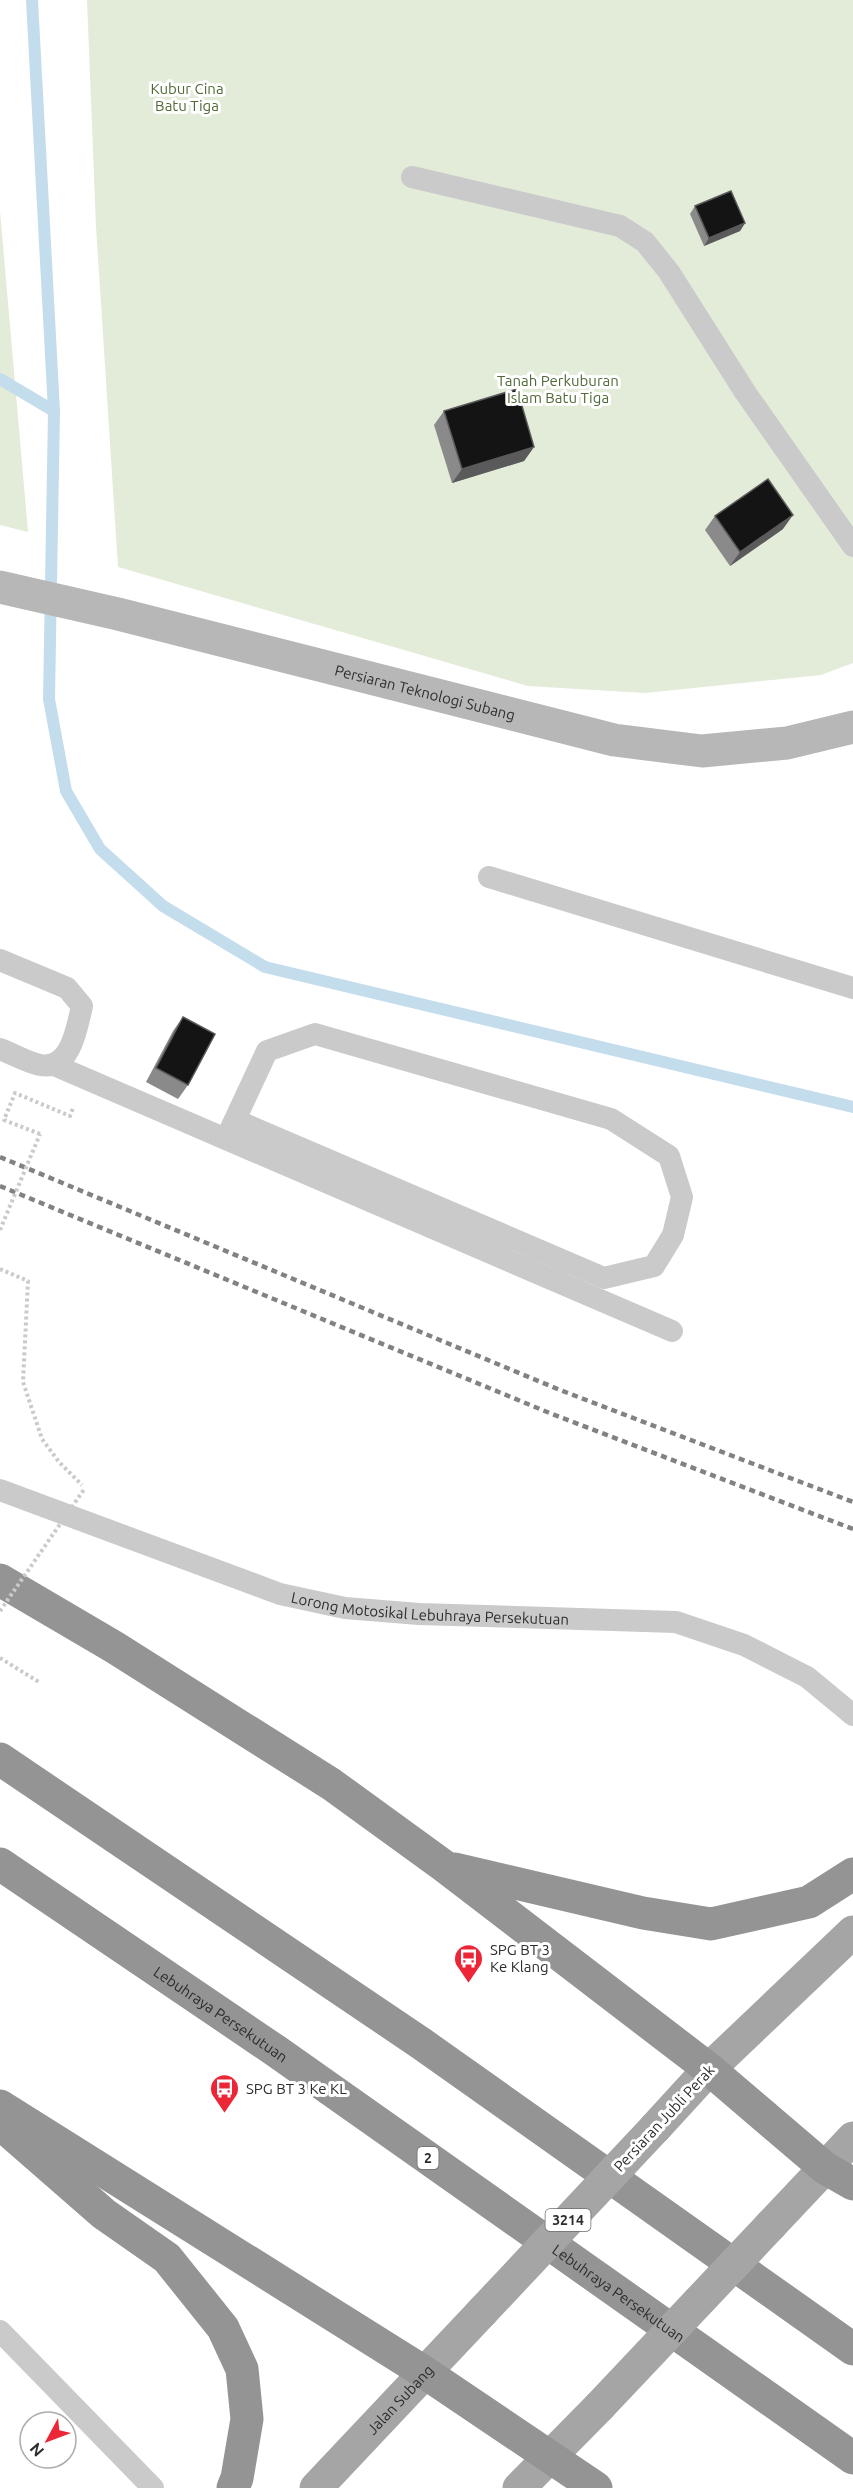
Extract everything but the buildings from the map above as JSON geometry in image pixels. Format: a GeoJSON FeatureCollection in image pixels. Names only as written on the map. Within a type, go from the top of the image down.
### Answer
{"type":"FeatureCollection","features":[{"type":"Feature","properties":{"kind":"highway"},"geometry":{"type":"LineString","coordinates":[[0,1580],[114,1647],[331,1784],[444,1866],[709,2069],[825,2168],[853,2184]]}},
{"type":"Feature","properties":{"kind":"highway"},"geometry":{"type":"LineString","coordinates":[[0,1759],[422,2043],[853,2349]]}},
{"type":"Feature","properties":{"kind":"highway","name":"Lebuhraya Persekutuan"},"geometry":{"type":"LineString","coordinates":[[0,1864],[276,2051],[853,2458]]}},
{"type":"Feature","properties":{"kind":"highway"},"geometry":{"type":"LineString","coordinates":[[444,1866],[643,1913],[711,1924],[809,1902],[853,1874]]}},
{"type":"Feature","properties":{"kind":"highway"},"geometry":{"type":"LineString","coordinates":[[0,2106],[424,2372],[596,2488]]}},
{"type":"Feature","properties":{"kind":"highway"},"geometry":{"type":"LineString","coordinates":[[0,2124],[104,2214],[167,2258],[223,2328],[242,2369],[246,2419],[233,2488]]}},
{"type":"Feature","properties":{"kind":"main road","name":"Persiaran Jubli Perak"},"geometry":{"type":"LineString","coordinates":[[482,2312],[709,2069],[853,1932]]}},
{"type":"Feature","properties":{"kind":"main road"},"geometry":{"type":"LineString","coordinates":[[519,2488],[599,2408],[853,2138]]}},
{"type":"Feature","properties":{"kind":"main road","name":"Jalan Subang"},"geometry":{"type":"LineString","coordinates":[[316,2488],[482,2312]]}},
{"type":"Feature","properties":{"kind":"street","name":"Persiaran Teknologi Subang"},"geometry":{"type":"LineString","coordinates":[[0,587],[118,614],[614,740],[702,751],[787,743],[853,727]]}},
{"type":"Feature","properties":{"kind":"lane"},"geometry":{"type":"LineString","coordinates":[[412,177],[620,226],[645,242],[669,272],[745,392],[853,546]]}},
{"type":"Feature","properties":{"kind":"lane"},"geometry":{"type":"LineString","coordinates":[[489,877],[853,988]]}},
{"type":"Feature","properties":{"kind":"lane"},"geometry":{"type":"LineString","coordinates":[[0,960],[67,988],[82,1006],[75,1035],[64,1059],[54,1065]]}},
{"type":"Feature","properties":{"kind":"lane"},"geometry":{"type":"LineString","coordinates":[[0,1049],[41,1065],[54,1065],[231,1130],[604,1278],[654,1266],[673,1235],[682,1197],[669,1156],[611,1119],[315,1034],[267,1051],[231,1130]]}},
{"type":"Feature","properties":{"kind":"lane"},"geometry":{"type":"LineString","coordinates":[[231,1130],[672,1331]]}},
{"type":"Feature","properties":{"kind":"lane","name":"Lorong Motosikal Lebuhraya Persekutuan"},"geometry":{"type":"LineString","coordinates":[[0,1490],[280,1594],[345,1608],[419,1614],[676,1622],[744,1645],[807,1677],[853,1715]]}},
{"type":"Feature","properties":{"kind":"lane"},"geometry":{"type":"LineString","coordinates":[[0,2331],[153,2488]]}},
{"type":"Feature","properties":{"kind":"path"},"geometry":{"type":"LineString","coordinates":[[0,1230],[40,1134],[4,1120],[15,1094],[70,1116],[75,1104]]}},
{"type":"Feature","properties":{"kind":"path"},"geometry":{"type":"LineString","coordinates":[[0,1269],[28,1281],[23,1382],[42,1439],[59,1462],[84,1488],[0,1611]]}},
{"type":"Feature","properties":{"kind":"path"},"geometry":{"type":"LineString","coordinates":[[0,1658],[39,1682]]}},
{"type":"Feature","properties":{"kind":"green space","name":"Tanah Perkuburan Islam Batu Tiga"},"geometry":{"type":"Polygon","coordinates":[[[87,0],[853,0],[853,663],[821,675],[645,693],[528,686],[118,567],[96,226],[87,0]]]}},
{"type":"Feature","properties":{"kind":"green space"},"geometry":{"type":"Polygon","coordinates":[[[0,211],[28,532],[0,525],[0,211]]]}},
{"type":"Feature","properties":{"kind":"waterway"},"geometry":{"type":"LineString","coordinates":[[32,0],[54,411],[49,699],[66,791],[100,849],[163,906],[265,967],[853,1107]]}},
{"type":"Feature","properties":{"kind":"waterway"},"geometry":{"type":"LineString","coordinates":[[0,379],[54,411]]}},
{"type":"Feature","properties":{"kind":"railway"},"geometry":{"type":"LineString","coordinates":[[0,1157],[560,1390],[853,1502]]}},
{"type":"Feature","properties":{"kind":"railway"},"geometry":{"type":"LineString","coordinates":[[0,1186],[552,1414],[853,1529]]}},
{"type":"Feature","properties":{"kind":"place","name":"SPG BT 3 Ke Klang"},"geometry":{"type":"Point","coordinates":[469,1984]}},
{"type":"Feature","properties":{"kind":"place","name":"SPG BT 3 Ke KL"},"geometry":{"type":"Point","coordinates":[225,2114]}},
{"type":"Feature","properties":{"kind":"park label","name":"Kubur Cina Batu Tiga"},"geometry":{"type":"Point","coordinates":[187,96]}}]}
